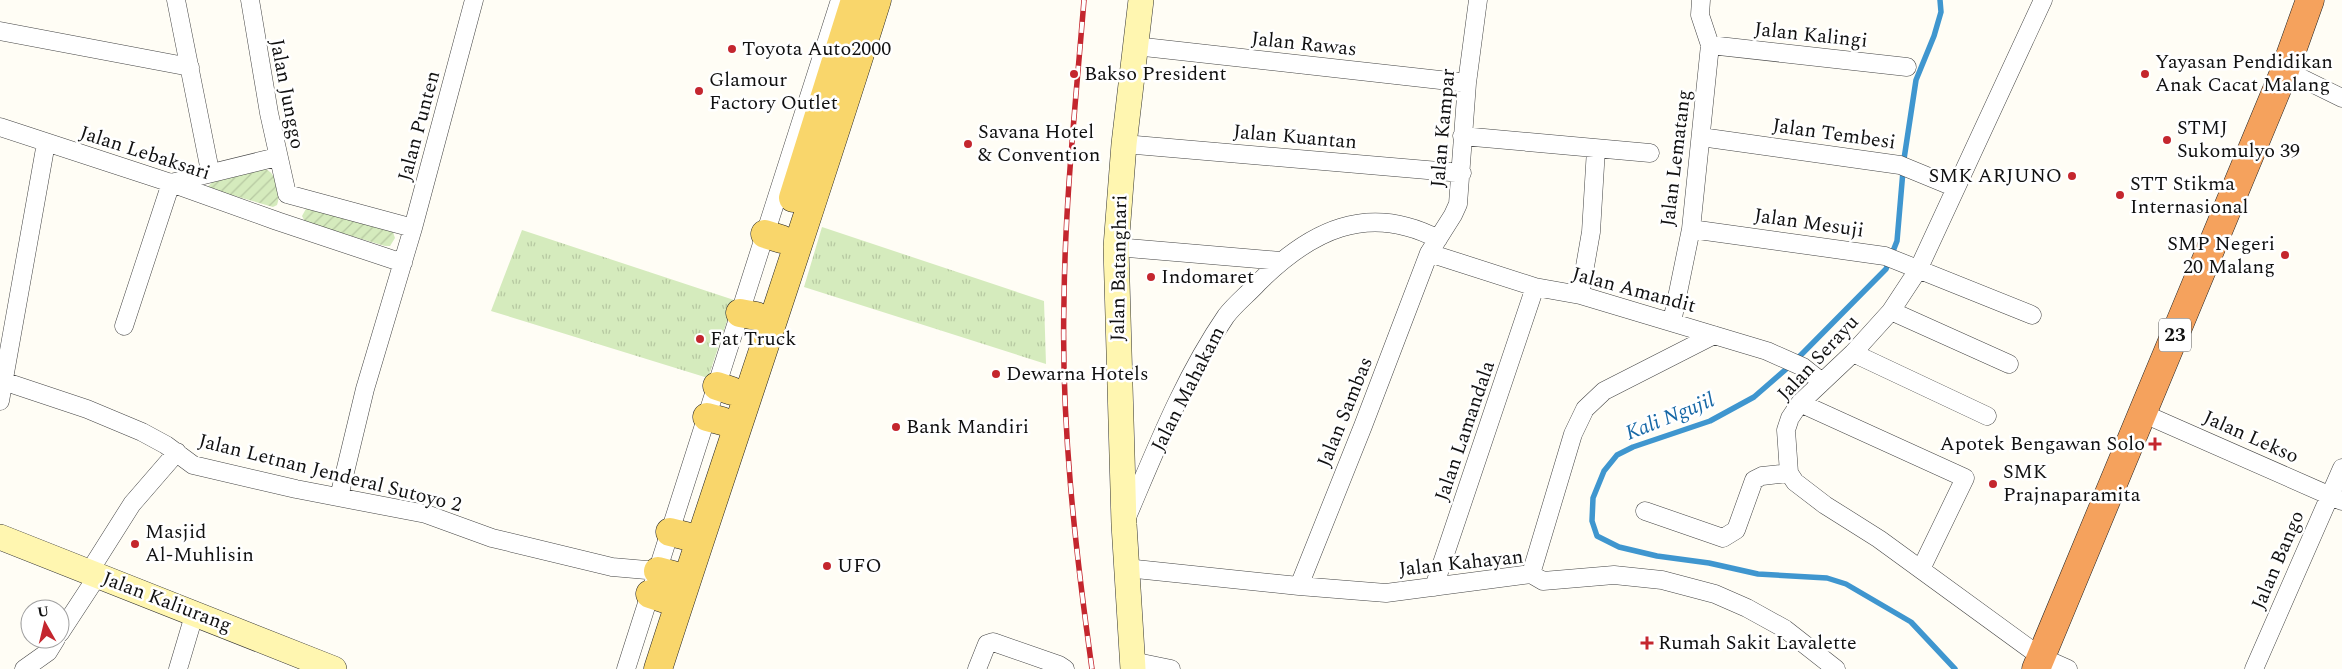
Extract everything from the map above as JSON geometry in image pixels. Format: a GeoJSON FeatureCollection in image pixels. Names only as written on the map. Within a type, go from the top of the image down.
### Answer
{"type":"FeatureCollection","features":[{"type":"Feature","properties":{"kind":"highway","name":"23"},"geometry":{"type":"LineString","coordinates":[[2039,663],[2285,70],[2310,0]]}},
{"type":"Feature","properties":{"kind":"main road"},"geometry":{"type":"LineString","coordinates":[[658,669],[800,180],[855,0]]}},
{"type":"Feature","properties":{"kind":"main road"},"geometry":{"type":"LineString","coordinates":[[643,669],[662,585],[773,236],[800,180],[877,0]]}},
{"type":"Feature","properties":{"kind":"street"},"geometry":{"type":"LineString","coordinates":[[176,0],[210,171]]}},
{"type":"Feature","properties":{"kind":"street","name":"Jalan Junggo"},"geometry":{"type":"LineString","coordinates":[[250,0],[277,157],[288,194]]}},
{"type":"Feature","properties":{"kind":"street"},"geometry":{"type":"LineString","coordinates":[[800,180],[840,0]]}},
{"type":"Feature","properties":{"kind":"street","name":"Jalan Batanghari"},"geometry":{"type":"LineString","coordinates":[[1126,568],[1116,247],[1124,144],[1141,0]]}},
{"type":"Feature","properties":{"kind":"street","name":"Jalan Kampar"},"geometry":{"type":"LineString","coordinates":[[1433,246],[1458,204],[1462,173],[1462,136],[1467,83],[1478,0]]}},
{"type":"Feature","properties":{"kind":"street","name":"Jalan Lematang"},"geometry":{"type":"LineString","coordinates":[[1672,322],[1690,229],[1710,45],[1700,15],[1701,0]]}},
{"type":"Feature","properties":{"kind":"street","name":"Jalan Serayu"},"geometry":{"type":"LineString","coordinates":[[1789,473],[1786,430],[1790,418],[1800,403],[1853,354],[1891,311],[1918,270],[2042,0]]}},
{"type":"Feature","properties":{"kind":"street","name":"Jalan Punten"},"geometry":{"type":"LineString","coordinates":[[339,497],[365,389],[414,228],[471,1]]}},
{"type":"Feature","properties":{"kind":"street"},"geometry":{"type":"LineString","coordinates":[[0,32],[190,67]]}},
{"type":"Feature","properties":{"kind":"street","name":"Jalan Kalingi"},"geometry":{"type":"LineString","coordinates":[[1710,45],[1907,67]]}},
{"type":"Feature","properties":{"kind":"street","name":"Jalan Rawas"},"geometry":{"type":"LineString","coordinates":[[1136,46],[1467,83]]}},
{"type":"Feature","properties":{"kind":"street"},"geometry":{"type":"LineString","coordinates":[[2285,70],[2342,98]]}},
{"type":"Feature","properties":{"kind":"street","name":"Jalan Lebaksari"},"geometry":{"type":"LineString","coordinates":[[0,127],[171,182],[277,221],[403,263]]}},
{"type":"Feature","properties":{"kind":"street"},"geometry":{"type":"LineString","coordinates":[[1462,136],[1650,153]]}},
{"type":"Feature","properties":{"kind":"street","name":"Jalan Tembesi"},"geometry":{"type":"LineString","coordinates":[[1701,137],[1907,167],[1956,188]]}},
{"type":"Feature","properties":{"kind":"street"},"geometry":{"type":"LineString","coordinates":[[0,401],[46,143]]}},
{"type":"Feature","properties":{"kind":"street","name":"Jalan Kuantan"},"geometry":{"type":"LineString","coordinates":[[1124,144],[1462,173]]}},
{"type":"Feature","properties":{"kind":"street"},"geometry":{"type":"LineString","coordinates":[[1580,296],[1591,232],[1596,149]]}},
{"type":"Feature","properties":{"kind":"street"},"geometry":{"type":"LineString","coordinates":[[124,326],[171,182],[210,171],[277,157]]}},
{"type":"Feature","properties":{"kind":"street"},"geometry":{"type":"LineString","coordinates":[[277,221],[288,194],[414,228]]}},
{"type":"Feature","properties":{"kind":"street","name":"Jalan Mahakam"},"geometry":{"type":"LineString","coordinates":[[1124,524],[1161,438],[1201,356],[1228,314],[1280,261],[1309,241],[1340,227],[1362,223],[1384,222],[1423,231],[1433,246]]}},
{"type":"Feature","properties":{"kind":"street","name":"Jalan Mesuji"},"geometry":{"type":"LineString","coordinates":[[1690,229],[1838,247],[1892,258],[2032,315]]}},
{"type":"Feature","properties":{"kind":"street","name":"Jalan Amandit"},"geometry":{"type":"LineString","coordinates":[[1433,246],[1535,287],[1580,296],[1783,356],[1803,367],[1822,382]]}},
{"type":"Feature","properties":{"kind":"street","name":"Jalan Sambas"},"geometry":{"type":"LineString","coordinates":[[1299,586],[1433,246]]}},
{"type":"Feature","properties":{"kind":"street"},"geometry":{"type":"LineString","coordinates":[[1116,247],[1280,261]]}},
{"type":"Feature","properties":{"kind":"street","name":"Jalan Lamandala"},"geometry":{"type":"LineString","coordinates":[[1434,587],[1535,287]]}},
{"type":"Feature","properties":{"kind":"street"},"geometry":{"type":"LineString","coordinates":[[1891,311],[2009,364]]}},
{"type":"Feature","properties":{"kind":"street"},"geometry":{"type":"LineString","coordinates":[[1530,574],[1570,443],[1585,408],[1604,391],[1714,335]]}},
{"type":"Feature","properties":{"kind":"street"},"geometry":{"type":"LineString","coordinates":[[1853,354],[1987,416]]}},
{"type":"Feature","properties":{"kind":"street","name":"Jalan Letnan Jenderal Sutoyo 2"},"geometry":{"type":"LineString","coordinates":[[3,381],[87,409],[142,432],[177,452],[193,465],[296,489],[426,514],[492,538],[612,567],[662,585]]}},
{"type":"Feature","properties":{"kind":"street"},"geometry":{"type":"LineString","coordinates":[[1800,403],[1965,478],[1921,569]]}},
{"type":"Feature","properties":{"kind":"street","name":"Jalan Lekso"},"geometry":{"type":"LineString","coordinates":[[2142,413],[2335,498]]}},
{"type":"Feature","properties":{"kind":"street"},"geometry":{"type":"LineString","coordinates":[[70,616],[132,504],[177,452]]}},
{"type":"Feature","properties":{"kind":"street","name":"Jalan Bango"},"geometry":{"type":"LineString","coordinates":[[2254,669],[2335,498],[2342,468]]}},
{"type":"Feature","properties":{"kind":"street"},"geometry":{"type":"LineString","coordinates":[[1645,511],[1723,538],[1736,530],[1754,480],[1762,476],[1789,473],[1796,482],[1825,505],[1921,569],[2039,663],[2068,669]]}},
{"type":"Feature","properties":{"kind":"street","name":"Jalan Kaliurang"},"geometry":{"type":"LineString","coordinates":[[0,536],[195,612],[334,669]]}},
{"type":"Feature","properties":{"kind":"street"},"geometry":{"type":"LineString","coordinates":[[1126,568],[1133,665],[1171,669]]}},
{"type":"Feature","properties":{"kind":"street","name":"Jalan Kahayan"},"geometry":{"type":"LineString","coordinates":[[1126,568],[1386,593],[1530,574],[1543,581],[1614,575],[1662,580],[1715,594],[1747,608],[1785,629],[1836,669]]}},
{"type":"Feature","properties":{"kind":"street"},"geometry":{"type":"LineString","coordinates":[[626,669],[662,585]]}},
{"type":"Feature","properties":{"kind":"street"},"geometry":{"type":"LineString","coordinates":[[178,669],[195,612]]}},
{"type":"Feature","properties":{"kind":"street"},"geometry":{"type":"LineString","coordinates":[[977,669],[986,644],[993,642],[1060,665],[1065,669]]}},
{"type":"Feature","properties":{"kind":"street"},"geometry":{"type":"LineString","coordinates":[[24,669],[50,649]]}},
{"type":"Feature","properties":{"kind":"green space"},"geometry":{"type":"Polygon","coordinates":[[[265,169],[273,175],[277,184],[278,200],[277,205],[273,207],[207,188],[212,182],[265,169]]]}},
{"type":"Feature","properties":{"kind":"green space"},"geometry":{"type":"Polygon","coordinates":[[[307,207],[387,229],[393,232],[395,238],[390,246],[385,246],[305,222],[302,216],[307,207]]]}},
{"type":"Feature","properties":{"kind":"green space"},"geometry":{"type":"Polygon","coordinates":[[[822,227],[1044,301],[1046,364],[804,287],[822,227]]]}},
{"type":"Feature","properties":{"kind":"green space"},"geometry":{"type":"Polygon","coordinates":[[[522,230],[734,300],[708,378],[491,311],[522,230]]]}},
{"type":"Feature","properties":{"kind":"waterway","name":"Kali Ngujil"},"geometry":{"type":"LineString","coordinates":[[1940,0],[1941,12],[1934,36],[1916,80],[1904,159],[1897,241],[1886,269],[1792,364],[1754,397],[1710,421],[1633,447],[1617,455],[1604,471],[1593,498],[1592,521],[1597,536],[1619,547],[1657,556],[1709,563],[1758,574],[1827,578],[1846,584],[1911,622],[1955,669]]}},
{"type":"Feature","properties":{"kind":"railway"},"geometry":{"type":"LineString","coordinates":[[1084,0],[1066,225],[1064,347],[1070,485],[1092,669]]}},
{"type":"Feature","properties":{"kind":"place","name":"Toyota Auto2000"},"geometry":{"type":"Point","coordinates":[732,49]}},
{"type":"Feature","properties":{"kind":"place","name":"Bakso President"},"geometry":{"type":"Point","coordinates":[1074,74]}},
{"type":"Feature","properties":{"kind":"place","name":"Yayasan Pendidikan Anak Cacat Malang"},"geometry":{"type":"Point","coordinates":[2145,74]}},
{"type":"Feature","properties":{"kind":"place","name":"Glamour Factory Outlet"},"geometry":{"type":"Point","coordinates":[699,91]}},
{"type":"Feature","properties":{"kind":"place","name":"STMJ Sukomulyo 39"},"geometry":{"type":"Point","coordinates":[2167,140]}},
{"type":"Feature","properties":{"kind":"place","name":"Savana Hotel & Convention"},"geometry":{"type":"Point","coordinates":[968,144]}},
{"type":"Feature","properties":{"kind":"place","name":"SMK ARJUNO"},"geometry":{"type":"Point","coordinates":[2072,176]}},
{"type":"Feature","properties":{"kind":"place","name":"STT Stikma Internasional"},"geometry":{"type":"Point","coordinates":[2120,195]}},
{"type":"Feature","properties":{"kind":"place","name":"SMP Negeri 20 Malang"},"geometry":{"type":"Point","coordinates":[2285,255]}},
{"type":"Feature","properties":{"kind":"place","name":"Indomaret"},"geometry":{"type":"Point","coordinates":[1151,277]}},
{"type":"Feature","properties":{"kind":"place","name":"Fat Truck"},"geometry":{"type":"Point","coordinates":[700,339]}},
{"type":"Feature","properties":{"kind":"place","name":"Dewarna Hotels"},"geometry":{"type":"Point","coordinates":[996,374]}},
{"type":"Feature","properties":{"kind":"place","name":"Bank Mandiri"},"geometry":{"type":"Point","coordinates":[896,427]}},
{"type":"Feature","properties":{"kind":"place","name":"Apotek Bengawan Solo"},"geometry":{"type":"Point","coordinates":[2155,444]}},
{"type":"Feature","properties":{"kind":"place","name":"SMK Prajnaparamita"},"geometry":{"type":"Point","coordinates":[1993,484]}},
{"type":"Feature","properties":{"kind":"place","name":"Masjid Al-Muhlisin"},"geometry":{"type":"Point","coordinates":[135,544]}},
{"type":"Feature","properties":{"kind":"place","name":"UFO"},"geometry":{"type":"Point","coordinates":[827,566]}},
{"type":"Feature","properties":{"kind":"place","name":"Rumah Sakit Lavalette"},"geometry":{"type":"Point","coordinates":[1647,643]}}]}
